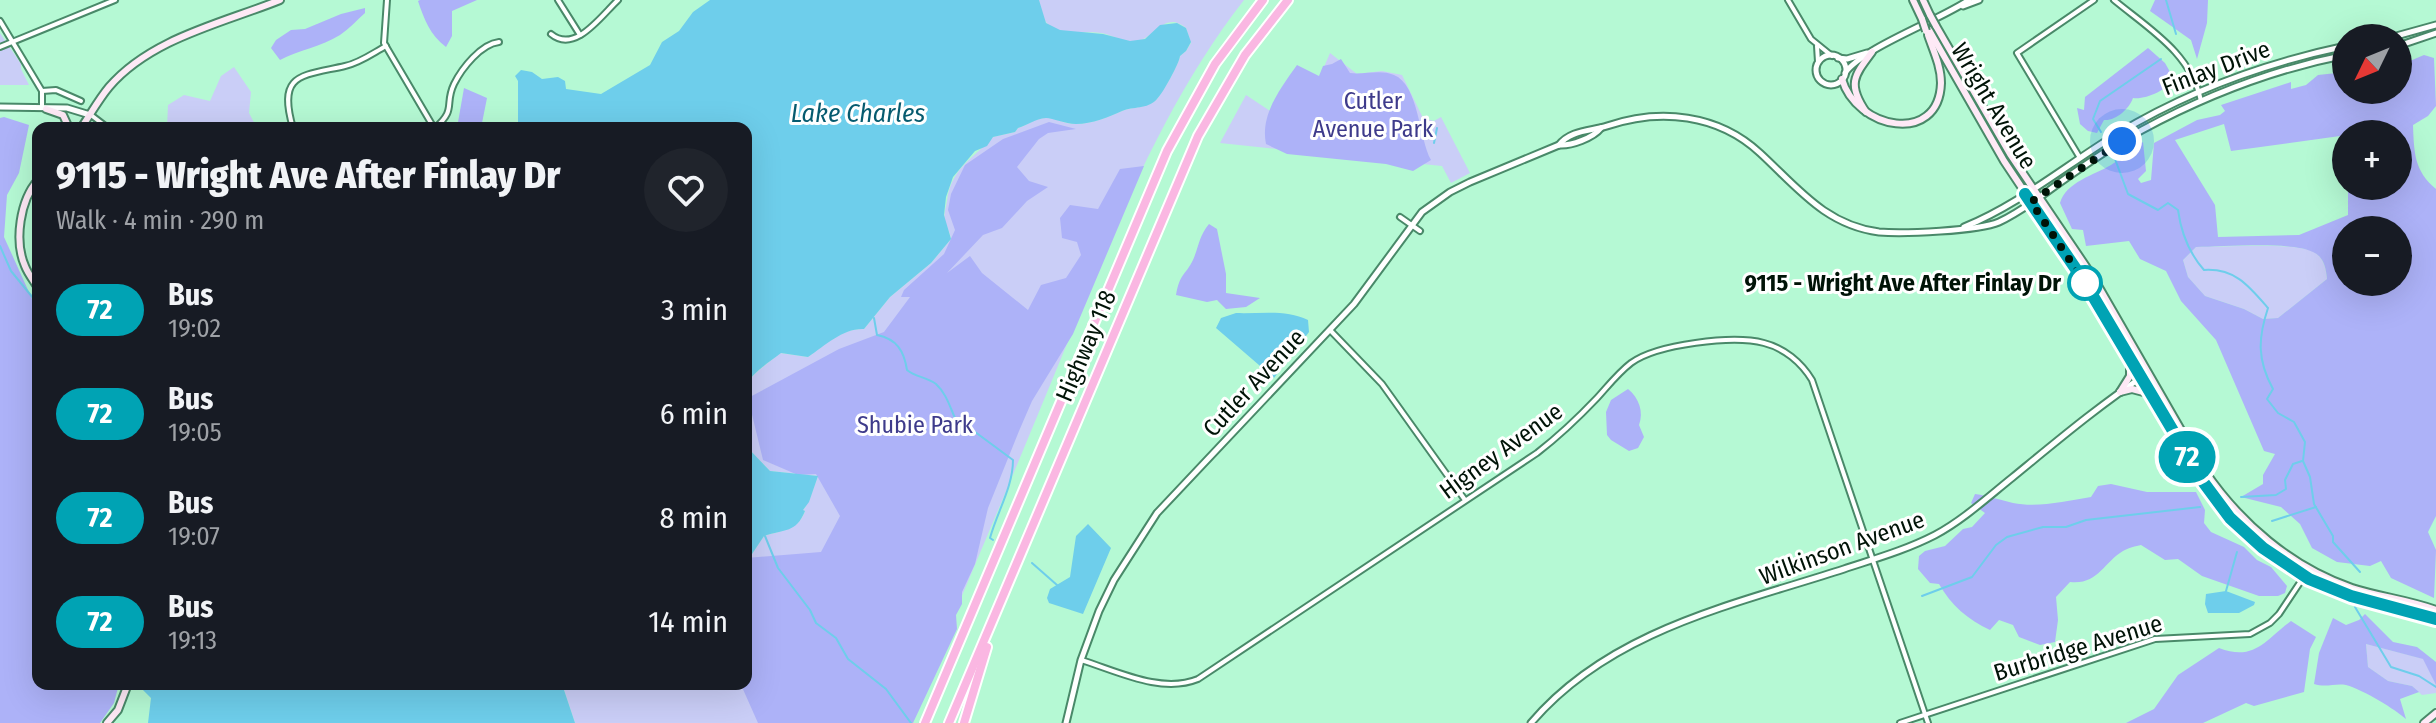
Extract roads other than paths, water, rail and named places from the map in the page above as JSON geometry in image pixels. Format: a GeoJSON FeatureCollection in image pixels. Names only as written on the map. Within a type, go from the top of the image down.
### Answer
{"type":"FeatureCollection","features":[{"type":"Feature","properties":{"kind":"highway","name":"Highway 118"},"geometry":{"type":"LineString","coordinates":[[925,722],[1167,151],[1208,75],[1263,0]]}},
{"type":"Feature","properties":{"kind":"highway","name":"Highway 118"},"geometry":{"type":"LineString","coordinates":[[949,723],[1193,148],[1219,97],[1258,36],[1290,0]]}},
{"type":"Feature","properties":{"kind":"highway"},"geometry":{"type":"LineString","coordinates":[[964,723],[973,685],[1033,525]]}},
{"type":"Feature","properties":{"kind":"main road"},"geometry":{"type":"LineString","coordinates":[[85,122],[108,88],[148,55],[280,0]]}},
{"type":"Feature","properties":{"kind":"main road","name":"Wright Avenue"},"geometry":{"type":"LineString","coordinates":[[1913,0],[1986,132],[2074,266],[2204,483],[2230,518],[2263,548],[2304,577],[2351,596],[2436,619]]}},
{"type":"Feature","properties":{"kind":"main road","name":"Wright Avenue"},"geometry":{"type":"LineString","coordinates":[[1923,0],[1994,129],[2079,254],[2204,470],[2227,501],[2252,528],[2309,569],[2355,589],[2436,610]]}},
{"type":"Feature","properties":{"kind":"main road"},"geometry":{"type":"LineString","coordinates":[[1844,76],[1851,100],[1868,115],[1888,123],[1919,120],[1934,107],[1940,91],[1940,73],[1928,31]]}},
{"type":"Feature","properties":{"kind":"main road"},"geometry":{"type":"LineString","coordinates":[[1868,115],[1854,87],[1857,72],[1872,52]]}},
{"type":"Feature","properties":{"kind":"main road"},"geometry":{"type":"LineString","coordinates":[[44,108],[63,115],[66,122]]}},
{"type":"Feature","properties":{"kind":"main road"},"geometry":{"type":"LineString","coordinates":[[32,190],[25,201],[20,223],[23,264],[32,278]]}},
{"type":"Feature","properties":{"kind":"main road"},"geometry":{"type":"LineString","coordinates":[[2120,392],[2130,376],[2129,360]]}},
{"type":"Feature","properties":{"kind":"main road"},"geometry":{"type":"LineString","coordinates":[[2120,392],[2137,390],[2150,395]]}},
{"type":"Feature","properties":{"kind":"main road"},"geometry":{"type":"LineString","coordinates":[[107,723],[118,710],[126,690]]}},
{"type":"Feature","properties":{"kind":"main road"},"geometry":{"type":"LineString","coordinates":[[2424,723],[2436,713]]}},
{"type":"Feature","properties":{"kind":"street"},"geometry":{"type":"LineString","coordinates":[[0,47],[115,0]]}},
{"type":"Feature","properties":{"kind":"street"},"geometry":{"type":"LineString","coordinates":[[387,0],[383,33],[386,46],[431,122]]}},
{"type":"Feature","properties":{"kind":"street"},"geometry":{"type":"LineString","coordinates":[[558,0],[580,35]]}},
{"type":"Feature","properties":{"kind":"street"},"geometry":{"type":"LineString","coordinates":[[551,34],[565,41],[580,35],[618,0]]}},
{"type":"Feature","properties":{"kind":"street"},"geometry":{"type":"LineString","coordinates":[[1788,0],[1817,46],[1845,66],[1844,76]]}},
{"type":"Feature","properties":{"kind":"street"},"geometry":{"type":"LineString","coordinates":[[1817,46],[1816,73],[1821,81],[1830,85],[1872,52],[1969,0]]}},
{"type":"Feature","properties":{"kind":"street"},"geometry":{"type":"LineString","coordinates":[[1958,7],[1979,0]]}},
{"type":"Feature","properties":{"kind":"street"},"geometry":{"type":"LineString","coordinates":[[2080,158],[2017,53],[2094,0]]}},
{"type":"Feature","properties":{"kind":"street"},"geometry":{"type":"LineString","coordinates":[[2114,0],[2180,55],[2201,101]]}},
{"type":"Feature","properties":{"kind":"street"},"geometry":{"type":"LineString","coordinates":[[0,21],[42,91],[44,108]]}},
{"type":"Feature","properties":{"kind":"street"},"geometry":{"type":"LineString","coordinates":[[2412,32],[2436,25]]}},
{"type":"Feature","properties":{"kind":"street"},"geometry":{"type":"LineString","coordinates":[[2412,41],[2436,33]]}},
{"type":"Feature","properties":{"kind":"street"},"geometry":{"type":"LineString","coordinates":[[442,122],[449,116],[452,88],[457,79],[485,46],[499,42]]}},
{"type":"Feature","properties":{"kind":"street"},"geometry":{"type":"LineString","coordinates":[[292,122],[286,100],[295,82],[319,70],[353,63],[386,46]]}},
{"type":"Feature","properties":{"kind":"street","name":"Finlay Drive"},"geometry":{"type":"LineString","coordinates":[[2025,194],[2140,121],[2199,91],[2273,64],[2332,49]]}},
{"type":"Feature","properties":{"kind":"street"},"geometry":{"type":"LineString","coordinates":[[1818,62],[1824,57],[1847,59],[1872,52]]}},
{"type":"Feature","properties":{"kind":"street","name":"Finlay Drive"},"geometry":{"type":"LineString","coordinates":[[2031,202],[2116,145],[2201,101],[2296,67],[2332,58]]}},
{"type":"Feature","properties":{"kind":"street"},"geometry":{"type":"LineString","coordinates":[[42,91],[56,90],[81,101]]}},
{"type":"Feature","properties":{"kind":"street"},"geometry":{"type":"LineString","coordinates":[[0,107],[67,108],[90,115],[100,122]]}},
{"type":"Feature","properties":{"kind":"street","name":"Cutler Avenue"},"geometry":{"type":"LineString","coordinates":[[1066,723],[1081,660],[1099,611],[1114,580],[1157,513],[1363,293],[1422,212],[1450,192],[1559,145],[1565,146],[1597,133],[1601,128],[1644,116],[1662,115],[1696,119],[1743,139],[1810,202],[1842,222],[1881,232],[1975,229],[1999,222],[2031,202]]}},
{"type":"Feature","properties":{"kind":"street","name":"Cutler Avenue"},"geometry":{"type":"LineString","coordinates":[[1960,229],[1992,216],[2025,194]]}},
{"type":"Feature","properties":{"kind":"street"},"geometry":{"type":"LineString","coordinates":[[1400,217],[1420,231]]}},
{"type":"Feature","properties":{"kind":"street"},"geometry":{"type":"LineString","coordinates":[[1330,329],[1382,384],[1465,500]]}},
{"type":"Feature","properties":{"kind":"street","name":"Higney Avenue"},"geometry":{"type":"LineString","coordinates":[[1081,660],[1162,684],[1198,679],[1555,439],[1628,366],[1645,354],[1673,346],[1755,341],[1785,352],[1800,364],[1812,380],[1928,723]]}},
{"type":"Feature","properties":{"kind":"street","name":"Wilkinson Avenue"},"geometry":{"type":"LineString","coordinates":[[1531,723],[1584,672],[1641,639],[1872,560],[1924,540],[1953,524],[2148,373]]}},
{"type":"Feature","properties":{"kind":"street","name":"Burbridge Avenue"},"geometry":{"type":"LineString","coordinates":[[1900,723],[2160,637],[2250,634],[2279,614],[2309,569]]}},
{"type":"Feature","properties":{"kind":"water","name":"Lake Charles"},"geometry":{"type":"Polygon","coordinates":[[[710,0],[1039,0],[1046,23],[1060,30],[1103,34],[1130,41],[1145,39],[1160,25],[1177,23],[1186,28],[1191,42],[1180,56],[1163,91],[1149,105],[1082,124],[1042,119],[1015,132],[993,137],[987,146],[975,151],[953,177],[944,215],[951,239],[931,263],[890,297],[864,329],[842,334],[808,357],[781,353],[752,377],[752,122],[518,122],[518,81],[515,76],[521,70],[532,72],[542,79],[558,77],[565,81],[566,89],[601,94],[650,65],[662,42],[679,31],[693,12],[710,0]]]}},
{"type":"Feature","properties":{"kind":"water"},"geometry":{"type":"Polygon","coordinates":[[[1236,313],[1282,313],[1300,317],[1308,320],[1309,332],[1274,378],[1216,328],[1221,318],[1236,313]]]}},
{"type":"Feature","properties":{"kind":"water"},"geometry":{"type":"Polygon","coordinates":[[[752,452],[770,471],[818,476],[798,523],[764,536],[752,554],[752,452]]]}},
{"type":"Feature","properties":{"kind":"water"},"geometry":{"type":"Polygon","coordinates":[[[1088,524],[1111,548],[1083,614],[1049,603],[1047,598],[1050,589],[1070,577],[1076,536],[1088,524]]]}},
{"type":"Feature","properties":{"kind":"water"},"geometry":{"type":"Polygon","coordinates":[[[2226,591],[2255,602],[2254,605],[2239,613],[2208,613],[2206,594],[2226,591]]]}},
{"type":"Feature","properties":{"kind":"water"},"geometry":{"type":"Polygon","coordinates":[[[143,690],[564,690],[575,723],[148,723],[151,698],[143,690]]]}},
{"type":"Feature","properties":{"kind":"waterway"},"geometry":{"type":"LineString","coordinates":[[2166,0],[2176,34]]}},
{"type":"Feature","properties":{"kind":"waterway"},"geometry":{"type":"LineString","coordinates":[[2101,132],[2093,119],[2100,101],[2161,59]]}},
{"type":"Feature","properties":{"kind":"waterway"},"geometry":{"type":"LineString","coordinates":[[1434,143],[1437,128]]}},
{"type":"Feature","properties":{"kind":"waterway"},"geometry":{"type":"LineString","coordinates":[[2115,159],[2128,194],[2158,210],[2168,203],[2178,210],[2186,242],[2204,270],[2233,275],[2268,308],[2261,349],[2264,368],[2273,389],[2267,399],[2278,413],[2294,422],[2305,442],[2303,461],[2310,477],[2314,504],[2333,536],[2333,542],[2360,572]]}},
{"type":"Feature","properties":{"kind":"waterway"},"geometry":{"type":"LineString","coordinates":[[0,246],[11,271],[32,297]]}},
{"type":"Feature","properties":{"kind":"waterway"},"geometry":{"type":"LineString","coordinates":[[874,318],[877,335],[890,339],[898,347],[907,370],[936,384],[955,418],[965,421],[967,426],[1013,460],[1008,490],[990,538],[993,540]]}},
{"type":"Feature","properties":{"kind":"waterway"},"geometry":{"type":"LineString","coordinates":[[2241,497],[2276,495],[2286,489],[2285,480],[2293,464],[2302,461]]}},
{"type":"Feature","properties":{"kind":"waterway"},"geometry":{"type":"LineString","coordinates":[[1922,596],[1972,577],[1996,545],[2007,537],[2043,527],[2066,527],[2086,520],[2200,507]]}},
{"type":"Feature","properties":{"kind":"waterway"},"geometry":{"type":"LineString","coordinates":[[2272,521],[2316,507]]}},
{"type":"Feature","properties":{"kind":"waterway"},"geometry":{"type":"LineString","coordinates":[[765,536],[778,568],[810,610],[816,623],[836,638],[848,659],[886,689],[911,723]]}},
{"type":"Feature","properties":{"kind":"waterway"},"geometry":{"type":"LineString","coordinates":[[2226,591],[2237,552]]}},
{"type":"Feature","properties":{"kind":"waterway"},"geometry":{"type":"LineString","coordinates":[[1032,563],[1057,585]]}},
{"type":"Feature","properties":{"kind":"waterway"},"geometry":{"type":"LineString","coordinates":[[2355,607],[2391,667],[2419,676],[2436,687]]}},
{"type":"Feature","properties":{"kind":"place","name":"9115 - Wright Ave After Finlay Dr"},"geometry":{"type":"Point","coordinates":[2085,283]}},
{"type":"Feature","properties":{"kind":"park label","name":"Cutler Avenue Park"},"geometry":{"type":"Point","coordinates":[1373,115]}},
{"type":"Feature","properties":{"kind":"park label","name":"Shubie Park"},"geometry":{"type":"Point","coordinates":[915,425]}}]}
